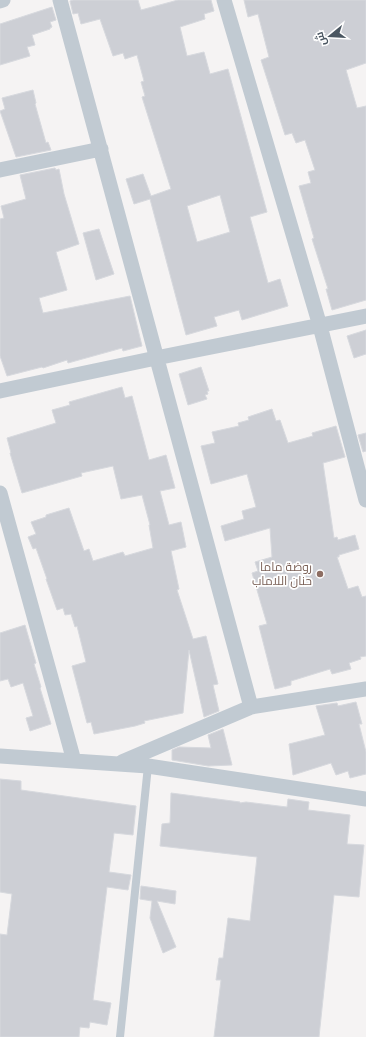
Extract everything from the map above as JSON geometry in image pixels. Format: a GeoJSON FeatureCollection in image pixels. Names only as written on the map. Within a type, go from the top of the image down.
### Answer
{"type":"FeatureCollection","features":[{"type":"Feature","properties":{"kind":"street"},"geometry":{"type":"LineString","coordinates":[[60,0],[251,707]]}},
{"type":"Feature","properties":{"kind":"street"},"geometry":{"type":"LineString","coordinates":[[224,0],[320,326],[366,500]]}},
{"type":"Feature","properties":{"kind":"street"},"geometry":{"type":"LineString","coordinates":[[0,170],[101,150]]}},
{"type":"Feature","properties":{"kind":"street"},"geometry":{"type":"LineString","coordinates":[[0,391],[366,316]]}},
{"type":"Feature","properties":{"kind":"street"},"geometry":{"type":"LineString","coordinates":[[0,493],[74,761]]}},
{"type":"Feature","properties":{"kind":"street"},"geometry":{"type":"LineString","coordinates":[[118,764],[251,707],[366,689]]}},
{"type":"Feature","properties":{"kind":"street"},"geometry":{"type":"LineString","coordinates":[[0,756],[148,766],[366,799]]}},
{"type":"Feature","properties":{"kind":"lane"},"geometry":{"type":"LineString","coordinates":[[120,1037],[148,766]]}},
{"type":"Feature","properties":{"kind":"building"},"geometry":{"type":"Polygon","coordinates":[[[138,0],[141,10],[178,0],[211,0],[214,11],[204,14],[205,19],[180,27],[187,56],[204,52],[210,74],[228,69],[267,212],[250,217],[268,283],[280,279],[288,306],[242,320],[239,310],[214,317],[217,326],[186,335],[150,199],[134,204],[126,179],[143,174],[151,196],[171,189],[142,97],[145,96],[141,82],[144,81],[137,55],[125,59],[123,53],[113,56],[100,19],[81,24],[78,13],[73,14],[70,1],[138,0]],[[220,195],[187,206],[197,242],[230,232],[220,195]]]}},
{"type":"Feature","properties":{"kind":"building"},"geometry":{"type":"Polygon","coordinates":[[[244,0],[366,0],[366,63],[346,70],[357,108],[366,106],[366,300],[332,310],[326,289],[328,289],[312,239],[314,238],[299,186],[311,183],[308,172],[315,170],[305,140],[296,143],[292,133],[285,135],[261,60],[269,57],[258,14],[248,17],[244,0]]]}},
{"type":"Feature","properties":{"kind":"building"},"geometry":{"type":"Polygon","coordinates":[[[52,7],[56,20],[50,22],[52,27],[50,29],[32,35],[35,45],[27,47],[30,56],[0,65],[0,24],[52,7]]]}},
{"type":"Feature","properties":{"kind":"building"},"geometry":{"type":"Polygon","coordinates":[[[33,90],[35,104],[46,143],[48,142],[51,150],[16,157],[0,111],[5,109],[2,98],[33,90]]]}},
{"type":"Feature","properties":{"kind":"building"},"geometry":{"type":"Polygon","coordinates":[[[55,168],[56,170],[59,169],[64,194],[79,244],[56,252],[67,290],[39,298],[43,313],[130,296],[142,346],[123,351],[122,348],[68,363],[67,360],[43,368],[7,376],[0,356],[0,219],[4,218],[1,206],[26,199],[20,175],[55,168]]]}},
{"type":"Feature","properties":{"kind":"building"},"geometry":{"type":"Polygon","coordinates":[[[99,229],[114,274],[96,280],[83,233],[99,229]]]}},
{"type":"Feature","properties":{"kind":"building"},"geometry":{"type":"Polygon","coordinates":[[[366,330],[366,354],[354,358],[347,336],[366,330]]]}},
{"type":"Feature","properties":{"kind":"building"},"geometry":{"type":"Polygon","coordinates":[[[201,367],[209,391],[207,391],[208,394],[205,395],[207,399],[188,405],[179,374],[201,367]]]}},
{"type":"Feature","properties":{"kind":"building"},"geometry":{"type":"Polygon","coordinates":[[[122,387],[125,398],[132,396],[149,460],[166,455],[175,488],[160,491],[169,525],[181,522],[186,547],[171,551],[179,589],[177,590],[193,639],[206,636],[218,684],[213,685],[219,711],[204,717],[189,650],[183,713],[144,721],[145,723],[135,726],[94,734],[91,722],[87,723],[72,666],[86,662],[77,626],[75,627],[71,614],[65,615],[63,608],[57,610],[36,548],[33,549],[28,537],[36,534],[31,522],[46,517],[46,515],[69,508],[84,551],[89,549],[93,561],[123,552],[125,556],[153,548],[150,525],[142,495],[121,499],[113,466],[81,473],[82,476],[22,493],[7,438],[56,423],[52,410],[70,405],[69,402],[122,387]]]}},
{"type":"Feature","properties":{"kind":"building"},"geometry":{"type":"Polygon","coordinates":[[[272,409],[276,421],[280,420],[288,443],[313,436],[312,433],[336,426],[345,457],[323,463],[334,538],[337,537],[338,540],[355,535],[359,549],[337,557],[348,589],[358,586],[362,597],[366,596],[366,656],[360,657],[361,659],[349,663],[351,669],[332,674],[330,669],[291,681],[291,685],[275,689],[259,626],[267,624],[252,573],[258,571],[255,562],[272,557],[270,528],[225,541],[221,526],[244,519],[242,511],[256,507],[247,474],[211,484],[201,446],[215,443],[212,432],[239,426],[238,423],[249,420],[248,417],[272,409]]]}},
{"type":"Feature","properties":{"kind":"building"},"geometry":{"type":"Polygon","coordinates":[[[366,433],[366,451],[363,452],[358,435],[366,433]]]}},
{"type":"Feature","properties":{"kind":"building"},"geometry":{"type":"Polygon","coordinates":[[[25,625],[36,663],[34,664],[41,687],[40,688],[51,724],[30,731],[26,718],[33,716],[23,683],[11,687],[8,679],[0,681],[0,633],[25,625]]]}},
{"type":"Feature","properties":{"kind":"building"},"geometry":{"type":"Polygon","coordinates":[[[356,702],[362,724],[359,724],[366,752],[366,774],[350,778],[348,771],[336,775],[331,763],[293,775],[289,744],[325,735],[316,706],[337,703],[338,706],[356,702]]]}},
{"type":"Feature","properties":{"kind":"building"},"geometry":{"type":"Polygon","coordinates":[[[223,729],[232,765],[208,766],[172,760],[172,750],[179,747],[211,748],[208,735],[223,729]]]}},
{"type":"Feature","properties":{"kind":"building"},"geometry":{"type":"Polygon","coordinates":[[[0,779],[21,781],[21,790],[136,806],[133,835],[114,833],[109,872],[131,875],[128,890],[107,887],[93,1000],[111,1003],[107,1025],[90,1022],[89,1028],[80,1027],[79,1037],[0,1037],[0,934],[7,935],[12,894],[0,892],[0,779]]]}},
{"type":"Feature","properties":{"kind":"building"},"geometry":{"type":"Polygon","coordinates":[[[171,793],[240,803],[246,802],[287,807],[288,799],[309,802],[308,810],[350,815],[347,844],[364,845],[359,897],[334,895],[319,1037],[214,1037],[221,980],[216,980],[219,958],[223,958],[228,918],[250,921],[257,857],[160,846],[162,824],[170,823],[171,793]]]}},
{"type":"Feature","properties":{"kind":"building"},"geometry":{"type":"Polygon","coordinates":[[[141,886],[176,891],[175,904],[157,901],[176,947],[163,953],[150,918],[152,901],[140,899],[141,886]]]}},
{"type":"Feature","properties":{"kind":"place","name":"روضة ماما حنان اللاماب"},"geometry":{"type":"Point","coordinates":[320,574]}}]}
